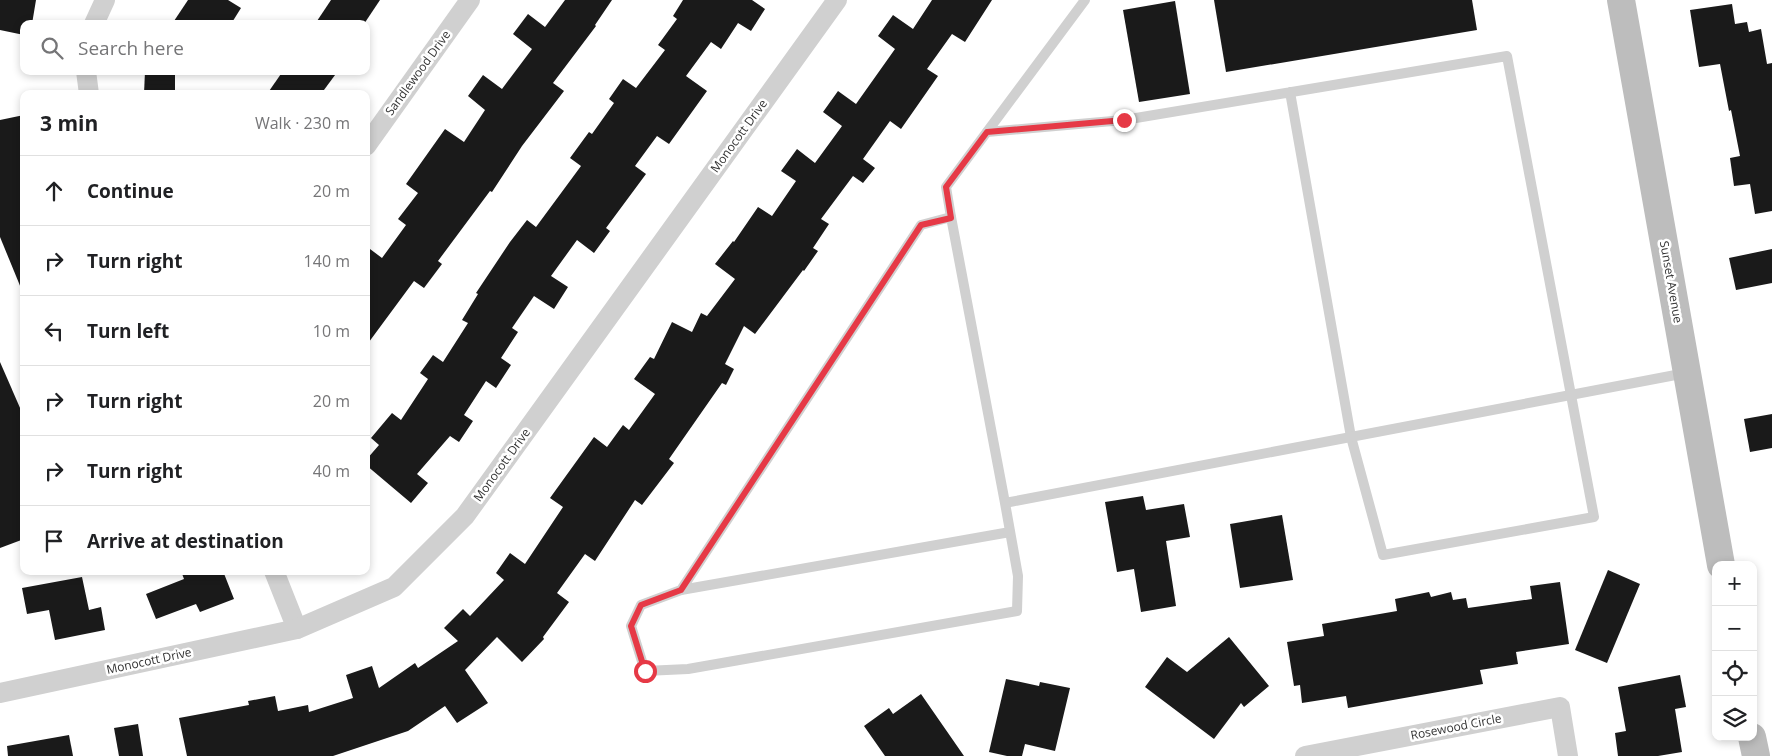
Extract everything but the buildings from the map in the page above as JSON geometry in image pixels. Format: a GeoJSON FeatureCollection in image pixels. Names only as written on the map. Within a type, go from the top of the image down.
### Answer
{"type":"FeatureCollection","features":[{"type":"Feature","properties":{"kind":"main road","name":"Sunset Avenue"},"geometry":{"type":"LineString","coordinates":[[1621,0],[1721,561]]}},
{"type":"Feature","properties":{"kind":"main road"},"geometry":{"type":"LineString","coordinates":[[1753,741],[1756,756]]}},
{"type":"Feature","properties":{"kind":"street"},"geometry":{"type":"LineString","coordinates":[[96,20],[105,0]]}},
{"type":"Feature","properties":{"kind":"street","name":"Sandlewood Drive"},"geometry":{"type":"LineString","coordinates":[[370,140],[470,0]]}},
{"type":"Feature","properties":{"kind":"street","name":"Monocott Drive"},"geometry":{"type":"LineString","coordinates":[[0,693],[297,629],[394,587],[465,516],[837,0]]}},
{"type":"Feature","properties":{"kind":"street"},"geometry":{"type":"LineString","coordinates":[[87,75],[88,90]]}},
{"type":"Feature","properties":{"kind":"street"},"geometry":{"type":"LineString","coordinates":[[276,575],[297,629]]}},
{"type":"Feature","properties":{"kind":"street","name":"Rosewood Circle"},"geometry":{"type":"LineString","coordinates":[[1304,756],[1560,707],[1568,756]]}},
{"type":"Feature","properties":{"kind":"lane"},"geometry":{"type":"LineString","coordinates":[[1010,532],[681,590],[641,605],[631,626],[645,671],[688,670],[1017,611],[1018,576],[1005,503],[951,218],[946,187],[1085,0]]}},
{"type":"Feature","properties":{"kind":"lane"},"geometry":{"type":"LineString","coordinates":[[987,132],[1124,120],[1290,92],[1507,56],[1594,518],[1383,555],[1351,437],[1290,92]]}},
{"type":"Feature","properties":{"kind":"lane"},"geometry":{"type":"LineString","coordinates":[[681,590],[921,225],[951,218]]}},
{"type":"Feature","properties":{"kind":"lane"},"geometry":{"type":"LineString","coordinates":[[1005,503],[1687,372]]}},
{"type":"Feature","properties":{"kind":"route"},"geometry":{"type":"LineString","coordinates":[[645,671],[631,626],[641,605],[681,590],[921,225],[951,218],[946,187],[987,132],[1124,120]]}}]}
